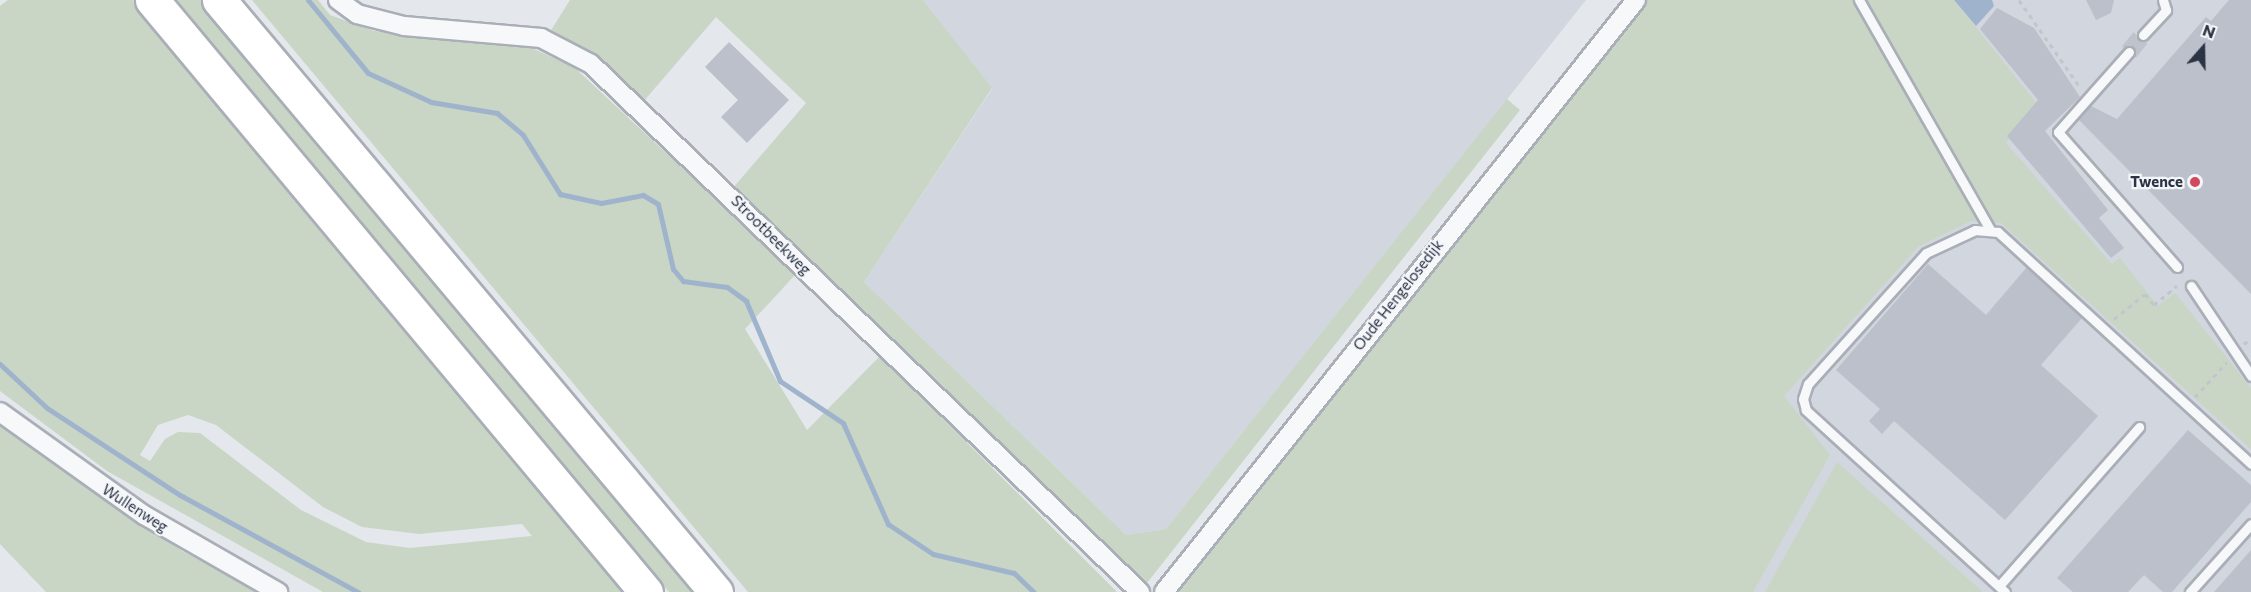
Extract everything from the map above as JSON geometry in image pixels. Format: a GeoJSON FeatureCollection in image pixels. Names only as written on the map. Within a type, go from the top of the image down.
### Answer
{"type":"FeatureCollection","features":[{"type":"Feature","properties":{"kind":"highway"},"geometry":{"type":"LineString","coordinates":[[152,0],[646,592]]}},
{"type":"Feature","properties":{"kind":"highway"},"geometry":{"type":"LineString","coordinates":[[219,0],[716,592]]}},
{"type":"Feature","properties":{"kind":"street","name":"Strootbeekweg"},"geometry":{"type":"LineString","coordinates":[[338,0],[357,14],[404,26],[541,38],[591,64],[1140,592]]}},
{"type":"Feature","properties":{"kind":"street","name":"Oude Hengelosedijk"},"geometry":{"type":"LineString","coordinates":[[1164,592],[1636,0]]}},
{"type":"Feature","properties":{"kind":"street","name":"Wullenweg"},"geometry":{"type":"LineString","coordinates":[[0,412],[144,515],[278,592]]}},
{"type":"Feature","properties":{"kind":"lane"},"geometry":{"type":"LineString","coordinates":[[1859,0],[1990,230],[2104,328],[2251,464]]}},
{"type":"Feature","properties":{"kind":"lane"},"geometry":{"type":"LineString","coordinates":[[2143,35],[2166,10],[2163,0]]}},
{"type":"Feature","properties":{"kind":"lane"},"geometry":{"type":"LineString","coordinates":[[2129,52],[2058,132],[2177,267]]}},
{"type":"Feature","properties":{"kind":"lane"},"geometry":{"type":"LineString","coordinates":[[1990,230],[1975,230],[1926,254],[1808,384],[1803,399],[1806,410],[2002,589],[2139,427]]}},
{"type":"Feature","properties":{"kind":"lane"},"geometry":{"type":"LineString","coordinates":[[2187,284],[2251,376]]}},
{"type":"Feature","properties":{"kind":"lane"},"geometry":{"type":"LineString","coordinates":[[2190,592],[2251,524]]}},
{"type":"Feature","properties":{"kind":"path"},"geometry":{"type":"LineString","coordinates":[[2019,0],[2088,99]]}},
{"type":"Feature","properties":{"kind":"path"},"geometry":{"type":"LineString","coordinates":[[2104,328],[2145,294],[2154,305],[2187,284]]}},
{"type":"Feature","properties":{"kind":"path"},"geometry":{"type":"LineString","coordinates":[[2188,405],[2235,352]]}},
{"type":"Feature","properties":{"kind":"shaded area"},"geometry":{"type":"Polygon","coordinates":[[[923,0],[1586,0],[1166,529],[1126,535],[864,282],[992,89],[923,0]]]}},
{"type":"Feature","properties":{"kind":"shaded area"},"geometry":{"type":"Polygon","coordinates":[[[1726,0],[2251,0],[2251,592],[1274,592],[1726,0]]]}},
{"type":"Feature","properties":{"kind":"green space"},"geometry":{"type":"Polygon","coordinates":[[[8,0],[133,0],[624,592],[323,592],[107,471],[0,391],[0,6],[8,0]],[[188,415],[158,425],[140,455],[150,461],[165,439],[178,432],[200,433],[301,510],[366,542],[410,548],[532,536],[522,524],[419,534],[362,527],[323,507],[216,425],[188,415]]]}},
{"type":"Feature","properties":{"kind":"green space"},"geometry":{"type":"Polygon","coordinates":[[[175,0],[212,0],[701,592],[669,592],[175,0]]]}},
{"type":"Feature","properties":{"kind":"green space"},"geometry":{"type":"Polygon","coordinates":[[[252,0],[318,0],[330,15],[374,31],[516,41],[574,67],[796,274],[745,329],[807,430],[880,356],[1117,592],[748,592],[252,0]]]}},
{"type":"Feature","properties":{"kind":"green space"},"geometry":{"type":"Polygon","coordinates":[[[570,0],[923,0],[992,88],[864,282],[1126,535],[1166,529],[1507,99],[1520,110],[1143,588],[732,189],[806,103],[716,17],[643,102],[585,51],[550,32],[570,0]]]}},
{"type":"Feature","properties":{"kind":"green space"},"geometry":{"type":"Polygon","coordinates":[[[1641,0],[1954,0],[2038,105],[2006,143],[2112,264],[2120,258],[2158,306],[2175,293],[2251,388],[2251,449],[2001,223],[1971,221],[1918,247],[1784,396],[1830,455],[1753,592],[1172,592],[1641,0]]]}},
{"type":"Feature","properties":{"kind":"green space"},"geometry":{"type":"Polygon","coordinates":[[[0,415],[182,551],[262,592],[46,592],[0,544],[0,415]]]}},
{"type":"Feature","properties":{"kind":"green space"},"geometry":{"type":"Polygon","coordinates":[[[1837,462],[1983,592],[1765,592],[1837,462]]]}},
{"type":"Feature","properties":{"kind":"water"},"geometry":{"type":"Polygon","coordinates":[[[1954,0],[1992,0],[1994,6],[1976,26],[1954,0]]]}},
{"type":"Feature","properties":{"kind":"building"},"geometry":{"type":"Polygon","coordinates":[[[2086,0],[2114,0],[2111,13],[2096,20],[2086,0]]]}},
{"type":"Feature","properties":{"kind":"building","name":"Twence"},"geometry":{"type":"Polygon","coordinates":[[[2229,0],[2251,0],[2251,294],[2078,119],[2091,106],[2117,119],[2206,17],[2211,21],[2229,0]]]}},
{"type":"Feature","properties":{"kind":"building"},"geometry":{"type":"Polygon","coordinates":[[[1997,8],[2034,28],[2080,97],[2045,131],[2108,210],[2099,218],[2124,248],[2111,258],[2007,136],[2038,100],[1980,29],[1997,8]]]}},
{"type":"Feature","properties":{"kind":"building"},"geometry":{"type":"Polygon","coordinates":[[[729,42],[789,100],[747,143],[721,117],[738,100],[705,67],[729,42]]]}},
{"type":"Feature","properties":{"kind":"building"},"geometry":{"type":"Polygon","coordinates":[[[1928,264],[1986,315],[2027,267],[2082,318],[2041,365],[2098,416],[2005,520],[1894,421],[1882,434],[1869,421],[1880,409],[1836,370],[1928,264]]]}},
{"type":"Feature","properties":{"kind":"building"},"geometry":{"type":"Polygon","coordinates":[[[2188,430],[2251,485],[2251,502],[2172,592],[2163,592],[2144,575],[2128,592],[2073,592],[2057,578],[2188,430]]]}},
{"type":"Feature","properties":{"kind":"building"},"geometry":{"type":"Polygon","coordinates":[[[2251,550],[2251,592],[2214,592],[2251,550]]]}},
{"type":"Feature","properties":{"kind":"waterway"},"geometry":{"type":"LineString","coordinates":[[308,0],[368,73],[431,102],[497,113],[523,135],[560,194],[601,203],[643,195],[658,204],[673,269],[683,281],[727,287],[746,301],[780,381],[843,423],[888,524],[933,554],[1014,573],[1034,592]]}},
{"type":"Feature","properties":{"kind":"waterway"},"geometry":{"type":"LineString","coordinates":[[0,364],[47,408],[180,495],[358,592]]}},
{"type":"Feature","properties":{"kind":"tunnel"},"geometry":{"type":"LineString","coordinates":[[2129,52],[2143,35]]}},
{"type":"Feature","properties":{"kind":"place","name":"Twence"},"geometry":{"type":"Point","coordinates":[2195,182]}}]}
